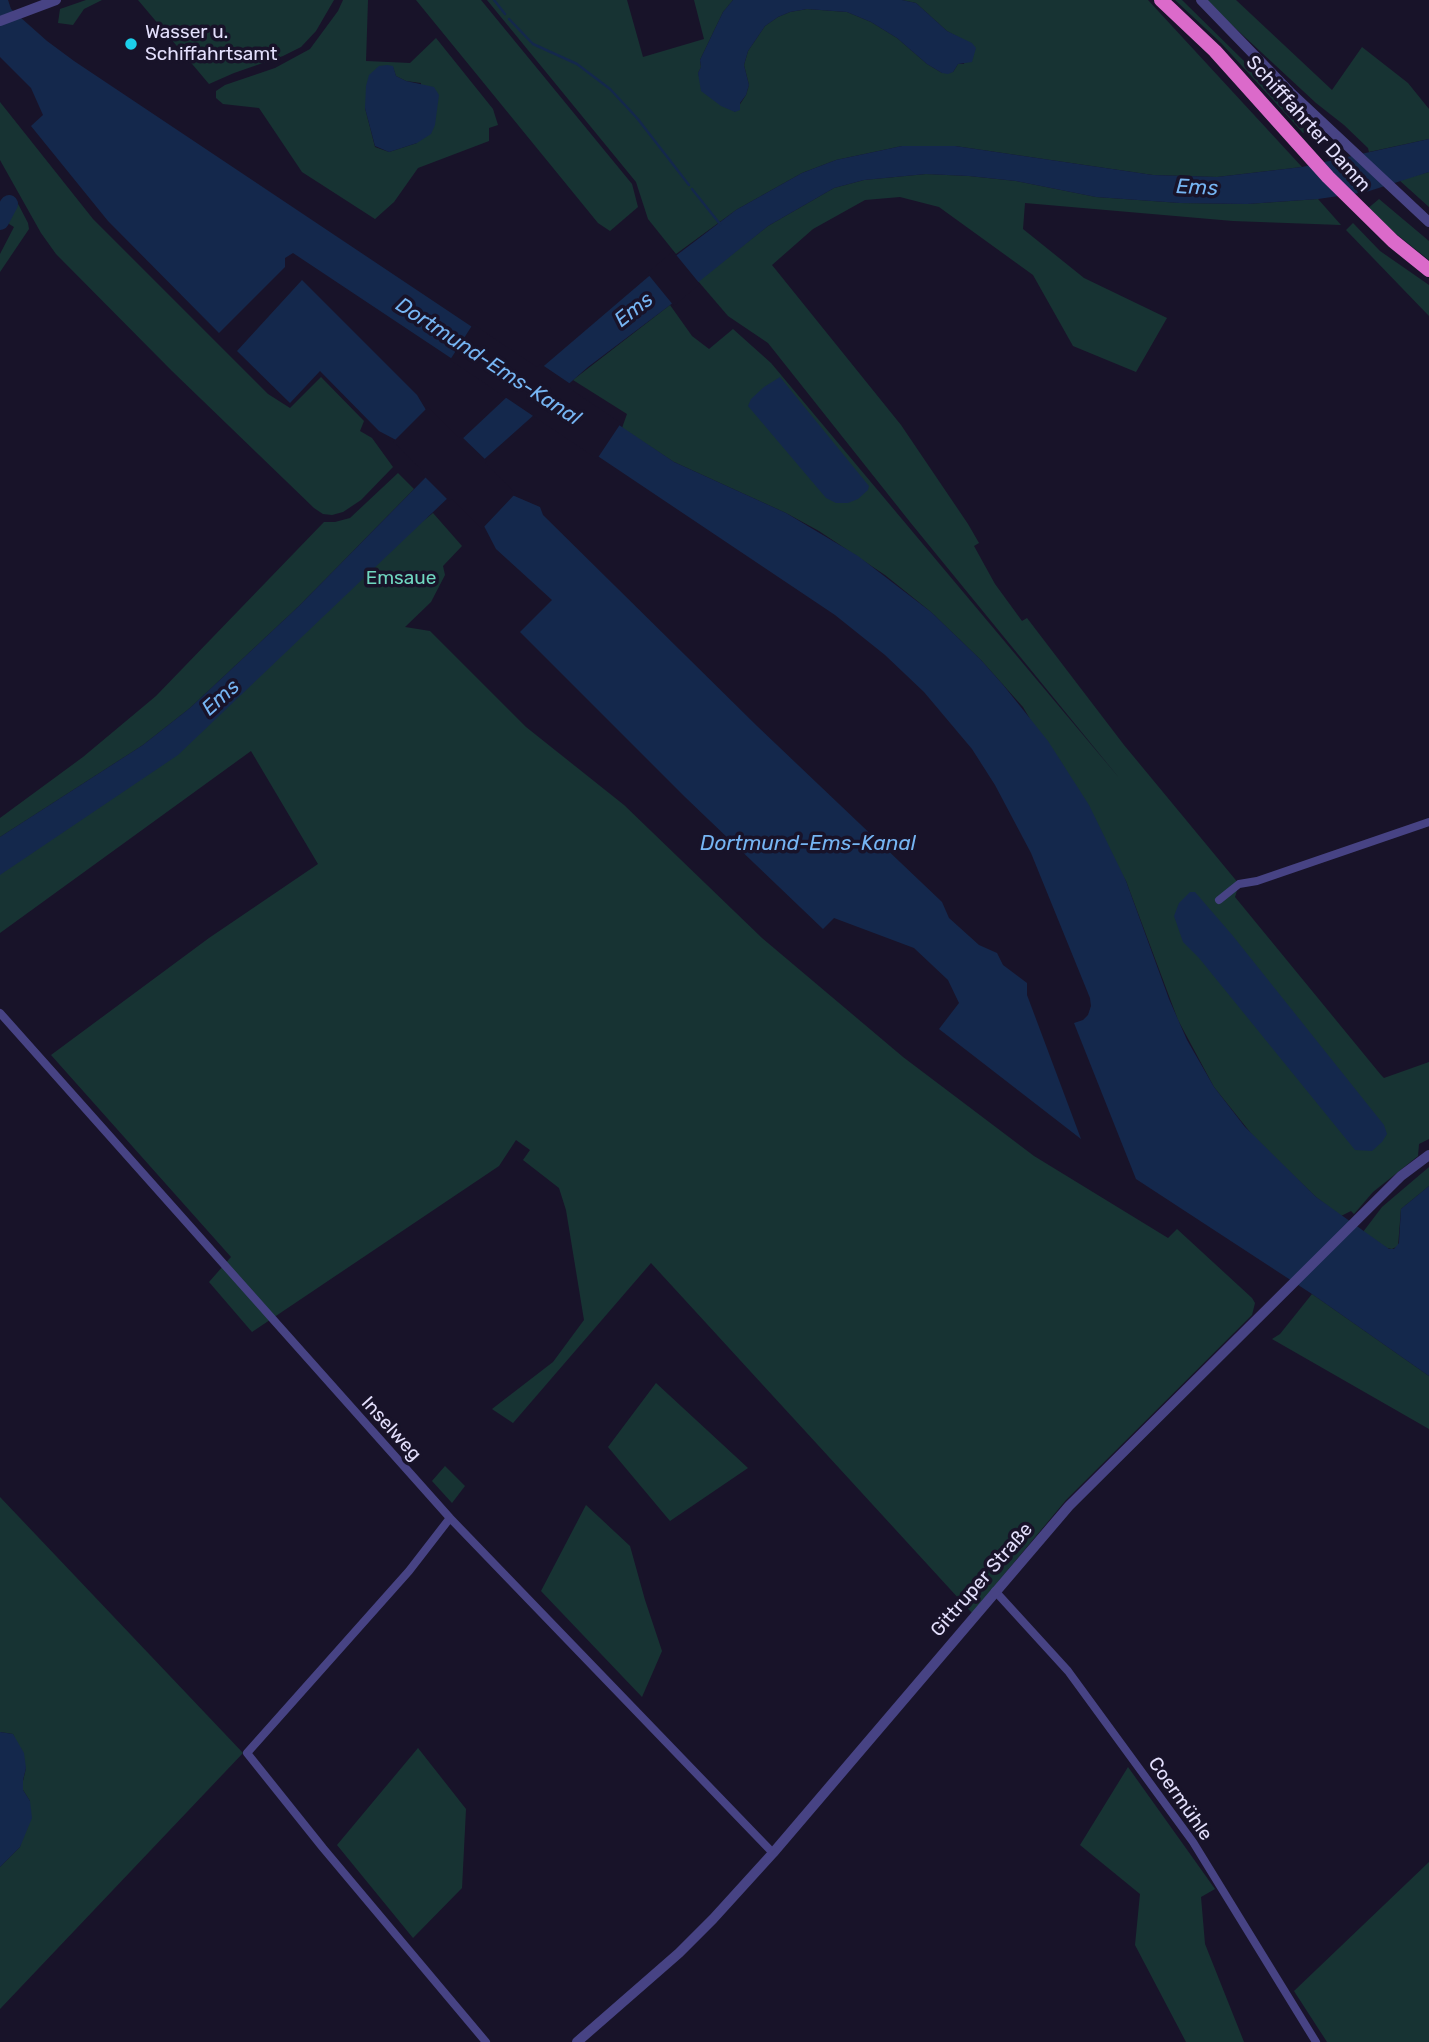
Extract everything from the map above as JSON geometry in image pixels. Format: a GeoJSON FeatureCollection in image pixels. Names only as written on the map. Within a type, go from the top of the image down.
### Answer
{"type":"FeatureCollection","features":[{"type":"Feature","properties":{"kind":"highway","name":"Schifffahrter Damm"},"geometry":{"type":"LineString","coordinates":[[1161,0],[1215,51],[1367,217],[1429,270]]}},
{"type":"Feature","properties":{"kind":"street"},"geometry":{"type":"LineString","coordinates":[[0,21],[56,0]]}},
{"type":"Feature","properties":{"kind":"street"},"geometry":{"type":"LineString","coordinates":[[1201,0],[1321,122],[1429,222]]}},
{"type":"Feature","properties":{"kind":"street"},"geometry":{"type":"LineString","coordinates":[[1219,900],[1239,884],[1257,881],[1429,822]]}},
{"type":"Feature","properties":{"kind":"street","name":"Inselweg"},"geometry":{"type":"LineString","coordinates":[[0,1013],[450,1518],[773,1853]]}},
{"type":"Feature","properties":{"kind":"street","name":"Gittruper Straße"},"geometry":{"type":"LineString","coordinates":[[577,2042],[679,1953],[713,1919],[773,1853],[1069,1506],[1401,1176],[1429,1155]]}},
{"type":"Feature","properties":{"kind":"street"},"geometry":{"type":"LineString","coordinates":[[450,1518],[409,1570],[247,1752],[323,1848],[486,2042]]}},
{"type":"Feature","properties":{"kind":"street","name":"Coermühle"},"geometry":{"type":"LineString","coordinates":[[995,1591],[1068,1671],[1193,1842],[1316,2042]]}},
{"type":"Feature","properties":{"kind":"green space"},"geometry":{"type":"Polygon","coordinates":[[[86,0],[102,0],[84,9],[73,25],[58,23],[60,9],[86,0]]]}},
{"type":"Feature","properties":{"kind":"green space"},"geometry":{"type":"Polygon","coordinates":[[[138,0],[334,0],[316,31],[301,47],[209,84],[138,0]]]}},
{"type":"Feature","properties":{"kind":"green space"},"geometry":{"type":"Polygon","coordinates":[[[343,0],[368,0],[366,61],[410,63],[436,38],[493,109],[498,125],[489,128],[489,141],[418,168],[394,202],[375,219],[302,172],[259,108],[223,104],[216,98],[216,91],[225,85],[275,68],[310,49],[343,0]],[[393,67],[365,108],[375,147],[389,152],[417,143],[421,83],[406,81],[396,76],[393,67]]]}},
{"type":"Feature","properties":{"kind":"green space"},"geometry":{"type":"Polygon","coordinates":[[[416,0],[481,0],[632,184],[638,207],[610,231],[598,223],[416,0]]]}},
{"type":"Feature","properties":{"kind":"green space"},"geometry":{"type":"Polygon","coordinates":[[[487,0],[627,0],[643,57],[704,39],[694,0],[733,0],[723,12],[711,37],[700,60],[698,73],[701,83],[735,112],[749,85],[744,65],[748,51],[765,26],[790,12],[807,9],[847,12],[871,22],[897,38],[927,64],[942,73],[953,72],[958,64],[964,64],[969,43],[947,31],[916,3],[902,0],[1148,0],[1302,167],[1217,177],[1153,175],[955,146],[902,146],[836,160],[802,173],[736,210],[676,254],[648,219],[636,182],[487,0]]]}},
{"type":"Feature","properties":{"kind":"green space"},"geometry":{"type":"Polygon","coordinates":[[[1175,0],[1182,0],[1312,128],[1303,133],[1221,43],[1175,0]]]}},
{"type":"Feature","properties":{"kind":"green space"},"geometry":{"type":"Polygon","coordinates":[[[1205,0],[1236,0],[1332,90],[1362,47],[1408,83],[1429,109],[1429,139],[1369,152],[1344,125],[1316,103],[1205,0]]]}},
{"type":"Feature","properties":{"kind":"green space"},"geometry":{"type":"Polygon","coordinates":[[[0,102],[93,219],[268,394],[290,408],[321,377],[364,421],[360,431],[372,438],[393,467],[361,500],[343,512],[332,515],[323,514],[314,508],[56,254],[41,233],[0,160],[0,102]]]}},
{"type":"Feature","properties":{"kind":"green space"},"geometry":{"type":"Polygon","coordinates":[[[1429,172],[1429,207],[1399,180],[1429,172]]]}},
{"type":"Feature","properties":{"kind":"green space"},"geometry":{"type":"Polygon","coordinates":[[[926,174],[1016,181],[1096,197],[1180,203],[1247,204],[1318,199],[1341,225],[1233,221],[1025,203],[1023,229],[1084,278],[1167,318],[1136,372],[1073,346],[1033,275],[939,207],[900,197],[865,200],[813,229],[772,265],[901,425],[968,524],[979,543],[974,546],[995,584],[1022,621],[1027,618],[1124,745],[1239,884],[1235,897],[1381,1075],[1384,1078],[1429,1062],[1429,1139],[1419,1144],[1418,1156],[1373,1192],[1354,1214],[1351,1211],[1341,1216],[1316,1197],[1254,1137],[1214,1087],[1178,1020],[1126,881],[1023,707],[981,660],[931,612],[885,575],[819,531],[786,513],[674,462],[622,428],[627,414],[573,380],[670,305],[692,336],[709,349],[733,329],[771,363],[1120,779],[768,343],[728,316],[698,281],[768,226],[834,188],[864,180],[926,174]]]}},
{"type":"Feature","properties":{"kind":"green space"},"geometry":{"type":"Polygon","coordinates":[[[1379,199],[1429,241],[1429,260],[1366,210],[1379,199]]]}},
{"type":"Feature","properties":{"kind":"green space"},"geometry":{"type":"Polygon","coordinates":[[[16,200],[29,229],[0,272],[0,254],[14,227],[6,222],[16,200]]]}},
{"type":"Feature","properties":{"kind":"green space"},"geometry":{"type":"Polygon","coordinates":[[[1353,223],[1380,251],[1429,285],[1429,316],[1346,230],[1353,223]]]}},
{"type":"Feature","properties":{"kind":"green space"},"geometry":{"type":"Polygon","coordinates":[[[398,473],[414,489],[299,606],[190,708],[143,745],[0,837],[0,818],[83,757],[156,696],[324,522],[350,518],[398,473]]]}},
{"type":"Feature","properties":{"kind":"green space","name":"Emsaue"},"geometry":{"type":"Polygon","coordinates":[[[433,513],[462,546],[443,566],[445,575],[431,602],[405,627],[430,631],[526,727],[624,805],[762,938],[903,1057],[1034,1156],[1168,1238],[1177,1229],[1255,1303],[1252,1315],[1066,1500],[972,1613],[651,1263],[513,1423],[492,1409],[553,1362],[584,1320],[566,1210],[559,1188],[523,1160],[530,1150],[516,1140],[499,1166],[252,1332],[209,1282],[231,1257],[51,1055],[209,938],[318,864],[251,751],[0,933],[0,859],[26,844],[433,513]]]}},
{"type":"Feature","properties":{"kind":"green space"},"geometry":{"type":"Polygon","coordinates":[[[1429,1167],[1429,1186],[1401,1209],[1398,1246],[1387,1248],[1363,1232],[1382,1207],[1429,1167]]]}},
{"type":"Feature","properties":{"kind":"green space"},"geometry":{"type":"Polygon","coordinates":[[[1312,1294],[1429,1376],[1429,1429],[1272,1339],[1280,1334],[1312,1294]]]}},
{"type":"Feature","properties":{"kind":"green space"},"geometry":{"type":"Polygon","coordinates":[[[656,1383],[748,1468],[670,1521],[608,1447],[656,1383]]]}},
{"type":"Feature","properties":{"kind":"green space"},"geometry":{"type":"Polygon","coordinates":[[[445,1466],[465,1486],[452,1503],[432,1481],[445,1466]]]}},
{"type":"Feature","properties":{"kind":"green space"},"geometry":{"type":"Polygon","coordinates":[[[0,1497],[243,1753],[0,2009],[0,1867],[20,1847],[30,1801],[23,1790],[26,1768],[13,1734],[0,1732],[0,1497]]]}},
{"type":"Feature","properties":{"kind":"green space"},"geometry":{"type":"Polygon","coordinates":[[[586,1505],[630,1546],[662,1651],[642,1697],[541,1591],[586,1505]]]}},
{"type":"Feature","properties":{"kind":"green space"},"geometry":{"type":"Polygon","coordinates":[[[418,1748],[466,1809],[462,1888],[413,1938],[337,1845],[418,1748]]]}},
{"type":"Feature","properties":{"kind":"green space"},"geometry":{"type":"Polygon","coordinates":[[[1128,1767],[1215,1889],[1201,1897],[1205,1944],[1244,2042],[1186,2042],[1135,1945],[1140,1894],[1080,1845],[1128,1767]]]}},
{"type":"Feature","properties":{"kind":"green space"},"geometry":{"type":"Polygon","coordinates":[[[1429,1862],[1429,2042],[1327,2042],[1294,1991],[1429,1862]]]}},
{"type":"Feature","properties":{"kind":"water"},"geometry":{"type":"Polygon","coordinates":[[[0,0],[8,0],[11,9],[74,61],[538,371],[648,277],[736,210],[802,173],[836,160],[902,146],[955,146],[1153,175],[1217,177],[1302,167],[1429,139],[1429,172],[1366,192],[1318,199],[1247,204],[1180,203],[1096,197],[1016,181],[926,174],[864,180],[834,188],[768,226],[564,388],[674,462],[786,513],[858,556],[931,612],[1004,686],[1048,741],[1089,805],[1126,881],[1169,999],[1187,1040],[1214,1087],[1245,1127],[1316,1197],[1389,1249],[1394,1249],[1399,1243],[1401,1209],[1429,1186],[1429,1376],[1312,1294],[1136,1179],[1074,1023],[1088,1015],[1090,998],[1031,853],[995,785],[972,749],[924,692],[885,655],[835,615],[535,414],[480,463],[512,495],[540,507],[543,515],[757,726],[942,902],[949,918],[979,945],[997,953],[1003,965],[1027,983],[1027,995],[1081,1139],[939,1029],[959,1003],[948,980],[914,948],[834,918],[823,929],[685,797],[520,632],[552,600],[496,549],[483,524],[452,494],[178,755],[0,875],[0,837],[143,745],[190,708],[299,606],[430,473],[396,440],[379,431],[320,371],[290,403],[237,351],[302,280],[417,395],[426,410],[459,442],[508,396],[293,253],[285,258],[285,267],[219,333],[108,221],[31,126],[43,115],[31,88],[0,57],[0,0]]]}},
{"type":"Feature","properties":{"kind":"water"},"geometry":{"type":"Polygon","coordinates":[[[733,0],[902,0],[916,3],[947,31],[972,43],[976,48],[972,62],[958,64],[953,72],[948,74],[942,73],[927,64],[897,38],[871,22],[847,12],[807,9],[790,12],[765,26],[748,51],[744,65],[749,85],[740,103],[740,110],[735,112],[721,106],[701,91],[698,73],[700,60],[711,37],[723,12],[733,0]]]}},
{"type":"Feature","properties":{"kind":"water"},"geometry":{"type":"Polygon","coordinates":[[[379,66],[393,66],[396,76],[434,87],[439,95],[435,125],[431,134],[417,143],[389,152],[375,146],[365,108],[369,75],[379,66]]]}},
{"type":"Feature","properties":{"kind":"water"},"geometry":{"type":"Polygon","coordinates":[[[780,377],[869,486],[858,499],[848,503],[836,503],[826,498],[748,406],[751,399],[764,387],[780,377]]]}},
{"type":"Feature","properties":{"kind":"water"},"geometry":{"type":"Polygon","coordinates":[[[1190,892],[1195,892],[1233,936],[1384,1125],[1387,1134],[1372,1151],[1355,1150],[1199,958],[1183,942],[1174,916],[1179,903],[1190,892]]]}},
{"type":"Feature","properties":{"kind":"water"},"geometry":{"type":"Polygon","coordinates":[[[0,1732],[13,1734],[24,1753],[26,1768],[23,1790],[30,1801],[32,1818],[20,1847],[0,1867],[0,1732]]]}},
{"type":"Feature","properties":{"kind":"pier"},"geometry":{"type":"Polygon","coordinates":[[[673,251],[700,284],[674,306],[647,273],[673,251]]]}},
{"type":"Feature","properties":{"kind":"pier"},"geometry":{"type":"Polygon","coordinates":[[[473,324],[537,367],[541,364],[572,385],[569,388],[621,423],[597,459],[450,360],[473,324]]]}},
{"type":"Feature","properties":{"kind":"pier"},"geometry":{"type":"Polygon","coordinates":[[[428,407],[487,461],[485,463],[516,493],[482,529],[452,499],[449,501],[393,442],[428,407]]]}},
{"type":"Feature","properties":{"kind":"waterway"},"geometry":{"type":"LineString","coordinates":[[494,0],[505,14]]}},
{"type":"Feature","properties":{"kind":"waterway"},"geometry":{"type":"LineString","coordinates":[[509,19],[533,44],[577,64],[610,89],[637,118],[689,185]]}},
{"type":"Feature","properties":{"kind":"waterway"},"geometry":{"type":"LineString","coordinates":[[692,189],[720,224]]}},
{"type":"Feature","properties":{"kind":"waterway"},"geometry":{"type":"LineString","coordinates":[[0,221],[9,204]]}},
{"type":"Feature","properties":{"kind":"place","name":"Wasser u. Schiffahrtsamt"},"geometry":{"type":"Point","coordinates":[131,44]}},
{"type":"Feature","properties":{"kind":"water label","name":"Ems"},"geometry":{"type":"Point","coordinates":[1197,188]}},
{"type":"Feature","properties":{"kind":"water label","name":"Ems"},"geometry":{"type":"Point","coordinates":[634,310]}},
{"type":"Feature","properties":{"kind":"water label","name":"Dortmund-Ems-Kanal"},"geometry":{"type":"Point","coordinates":[488,362]}},
{"type":"Feature","properties":{"kind":"water label","name":"Ems"},"geometry":{"type":"Point","coordinates":[221,698]}},
{"type":"Feature","properties":{"kind":"water label","name":"Dortmund-Ems-Kanal"},"geometry":{"type":"Point","coordinates":[808,844]}}]}
